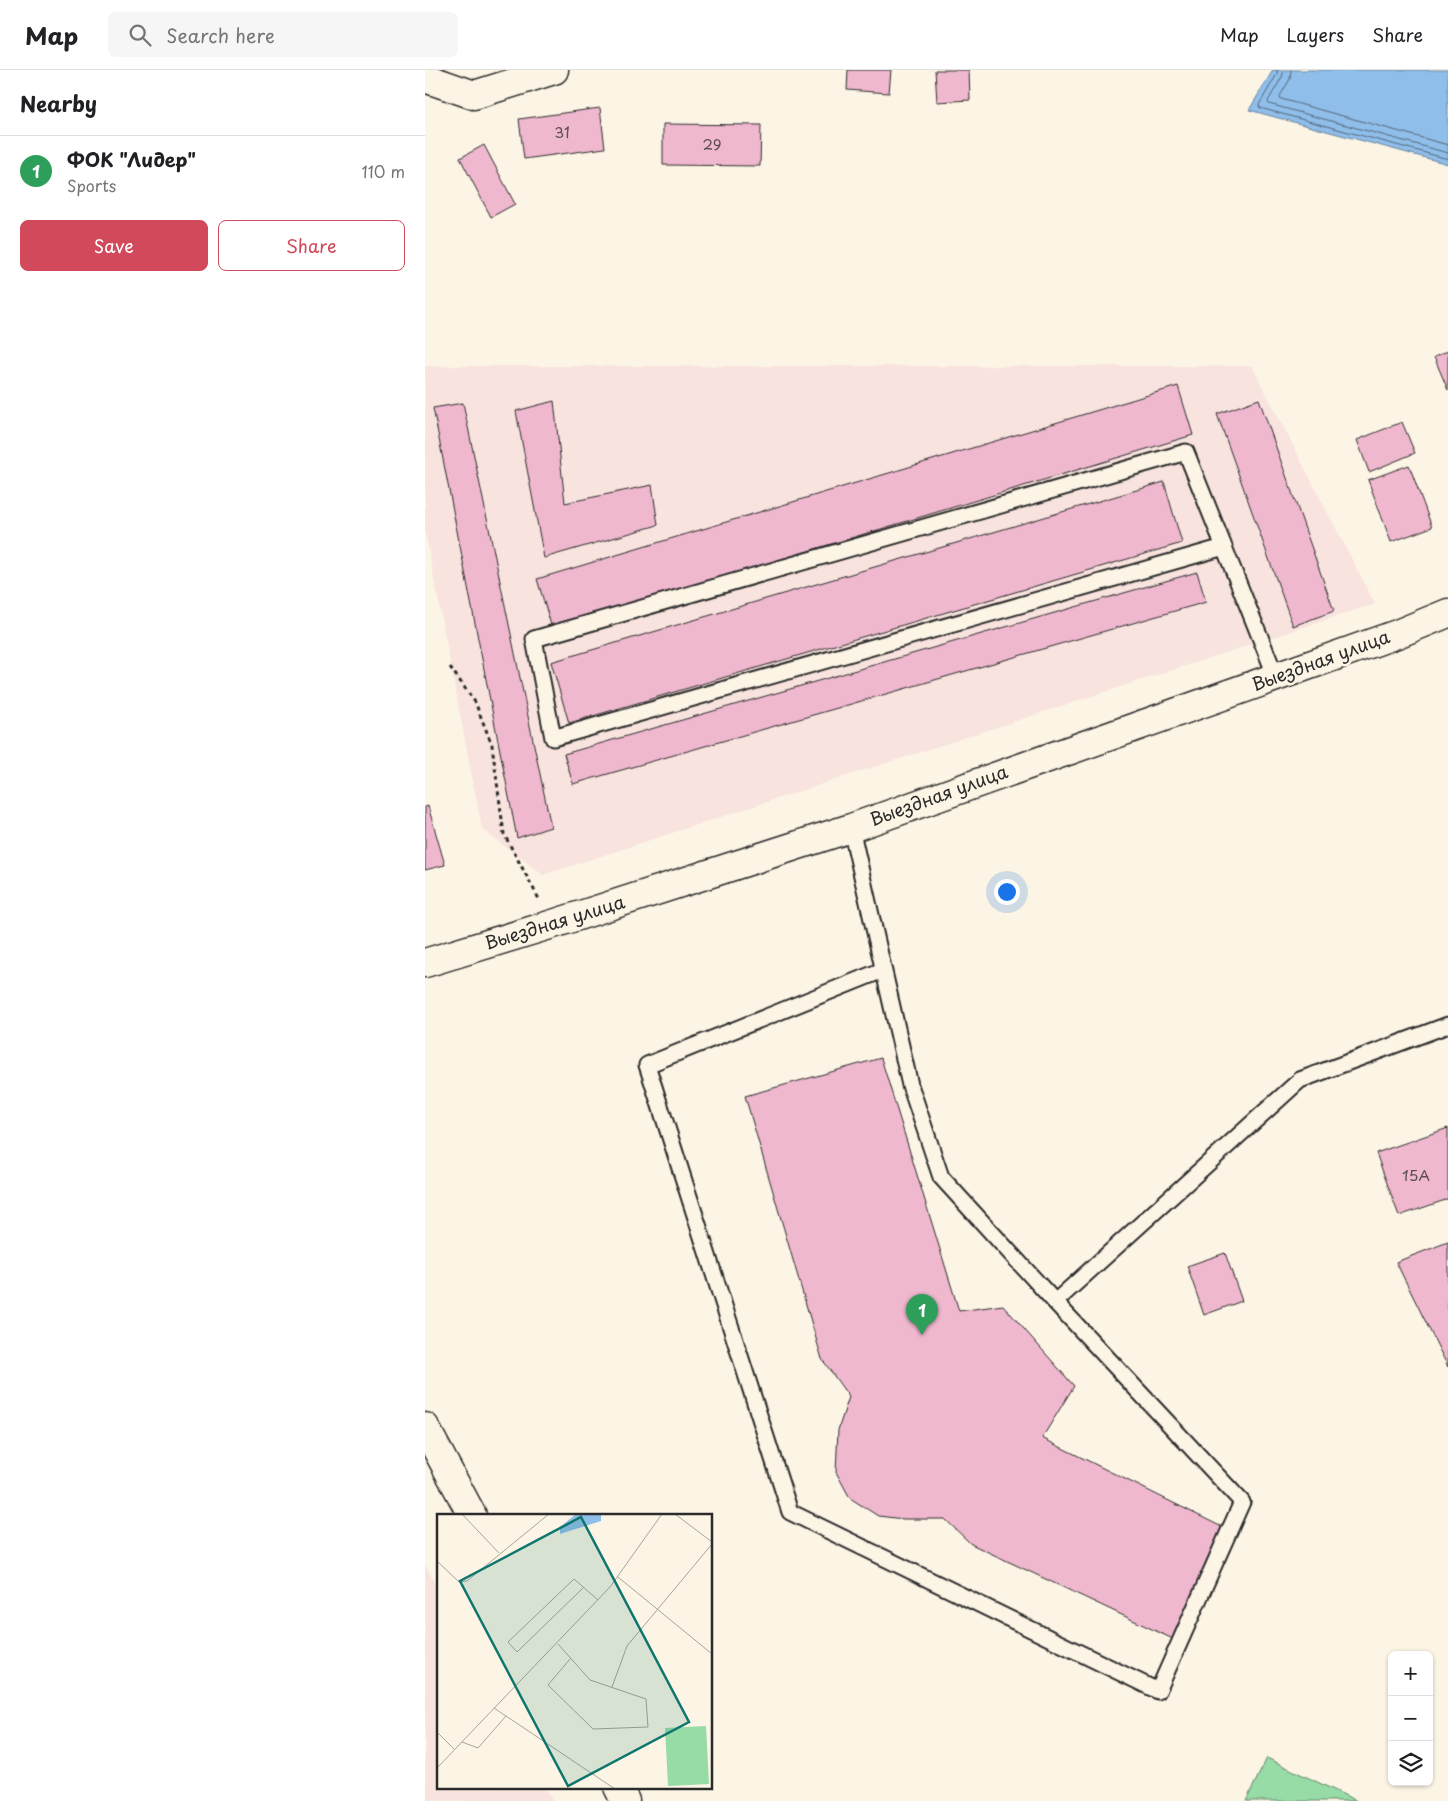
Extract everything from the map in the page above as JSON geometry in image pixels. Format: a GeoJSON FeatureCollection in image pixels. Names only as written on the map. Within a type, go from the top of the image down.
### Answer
{"type":"FeatureCollection","features":[{"type":"Feature","properties":{"kind":"street"},"geometry":{"type":"LineString","coordinates":[[425,78],[474,95],[555,70]]}},
{"type":"Feature","properties":{"kind":"street","name":"Выездная улица"},"geometry":{"type":"LineString","coordinates":[[425,963],[851,828],[1397,634],[1448,613]]}},
{"type":"Feature","properties":{"kind":"street"},"geometry":{"type":"LineString","coordinates":[[425,1427],[471,1514]]}},
{"type":"Feature","properties":{"kind":"street"},"geometry":{"type":"LineString","coordinates":[[618,1788],[625,1801]]}},
{"type":"Feature","properties":{"kind":"lane"},"geometry":{"type":"LineString","coordinates":[[1224,548],[553,738],[534,639],[1186,452],[1276,677]]}},
{"type":"Feature","properties":{"kind":"lane"},"geometry":{"type":"LineString","coordinates":[[851,828],[910,1084],[941,1177],[1242,1502],[1158,1691],[790,1512],[647,1065],[883,970]]}},
{"type":"Feature","properties":{"kind":"lane"},"geometry":{"type":"LineString","coordinates":[[1055,1302],[1300,1080],[1448,1025]]}},
{"type":"Feature","properties":{"kind":"path"},"geometry":{"type":"LineString","coordinates":[[450,667],[475,702],[492,745],[504,834],[553,924]]}},
{"type":"Feature","properties":{"kind":"shaded area"},"geometry":{"type":"Polygon","coordinates":[[[425,366],[1252,366],[1375,604],[543,875],[482,829],[425,532],[425,366]]]}},
{"type":"Feature","properties":{"kind":"shaded area"},"geometry":{"type":"Polygon","coordinates":[[[425,1565],[437,1586],[437,1788],[546,1788],[553,1801],[425,1801],[425,1565]]]}},
{"type":"Feature","properties":{"kind":"green space"},"geometry":{"type":"Polygon","coordinates":[[[1267,1758],[1357,1801],[1246,1801],[1267,1758]]]}},
{"type":"Feature","properties":{"kind":"water"},"geometry":{"type":"Polygon","coordinates":[[[1273,70],[1448,70],[1448,164],[1249,110],[1273,70]]]}},
{"type":"Feature","properties":{"kind":"building"},"geometry":{"type":"Polygon","coordinates":[[[848,70],[891,70],[889,93],[847,90],[848,70]]]}},
{"type":"Feature","properties":{"kind":"building"},"geometry":{"type":"Polygon","coordinates":[[[935,70],[969,70],[970,100],[937,102],[935,70]]]}},
{"type":"Feature","properties":{"kind":"building"},"geometry":{"type":"Polygon","coordinates":[[[600,108],[605,148],[524,159],[519,119],[600,108]]]}},
{"type":"Feature","properties":{"kind":"building"},"geometry":{"type":"Polygon","coordinates":[[[663,124],[761,125],[760,166],[663,165],[663,124]]]}},
{"type":"Feature","properties":{"kind":"building"},"geometry":{"type":"Polygon","coordinates":[[[484,145],[515,204],[491,217],[460,158],[484,145]]]}},
{"type":"Feature","properties":{"kind":"building"},"geometry":{"type":"Polygon","coordinates":[[[1448,351],[1448,390],[1434,357],[1448,351]]]}},
{"type":"Feature","properties":{"kind":"building"},"geometry":{"type":"Polygon","coordinates":[[[1178,386],[1193,435],[552,628],[537,579],[1178,386]]]}},
{"type":"Feature","properties":{"kind":"building"},"geometry":{"type":"Polygon","coordinates":[[[1259,399],[1334,611],[1293,626],[1217,414],[1259,399]]]}},
{"type":"Feature","properties":{"kind":"building"},"geometry":{"type":"Polygon","coordinates":[[[554,401],[565,503],[652,485],[658,525],[544,558],[516,411],[554,401]]]}},
{"type":"Feature","properties":{"kind":"building"},"geometry":{"type":"Polygon","coordinates":[[[463,403],[551,827],[517,838],[433,408],[463,403]]]}},
{"type":"Feature","properties":{"kind":"building"},"geometry":{"type":"Polygon","coordinates":[[[1402,422],[1415,453],[1369,472],[1357,440],[1402,422]]]}},
{"type":"Feature","properties":{"kind":"building"},"geometry":{"type":"Polygon","coordinates":[[[1409,465],[1432,527],[1391,542],[1368,480],[1409,465]]]}},
{"type":"Feature","properties":{"kind":"building"},"geometry":{"type":"Polygon","coordinates":[[[1164,482],[1182,543],[569,723],[551,662],[1164,482]]]}},
{"type":"Feature","properties":{"kind":"building"},"geometry":{"type":"Polygon","coordinates":[[[1197,572],[1206,602],[573,784],[564,754],[1197,572]]]}},
{"type":"Feature","properties":{"kind":"building"},"geometry":{"type":"Polygon","coordinates":[[[428,806],[445,865],[425,870],[425,807],[428,806]]]}},
{"type":"Feature","properties":{"kind":"building"},"geometry":{"type":"Polygon","coordinates":[[[881,1058],[959,1311],[1003,1305],[1074,1386],[1042,1438],[1224,1528],[1173,1639],[971,1544],[945,1519],[904,1519],[878,1516],[850,1498],[836,1472],[838,1430],[849,1397],[822,1359],[745,1096],[881,1058]]]}},
{"type":"Feature","properties":{"kind":"building"},"geometry":{"type":"Polygon","coordinates":[[[1448,1128],[1448,1199],[1399,1216],[1376,1153],[1448,1128]]]}},
{"type":"Feature","properties":{"kind":"building"},"geometry":{"type":"Polygon","coordinates":[[[1448,1242],[1448,1367],[1396,1262],[1448,1242]]]}},
{"type":"Feature","properties":{"kind":"building"},"geometry":{"type":"Polygon","coordinates":[[[1225,1253],[1242,1301],[1204,1315],[1187,1266],[1225,1253]]]}},
{"type":"Feature","properties":{"kind":"place","name":"ФОК \"Лидер\""},"geometry":{"type":"Point","coordinates":[922,1335]}}]}
